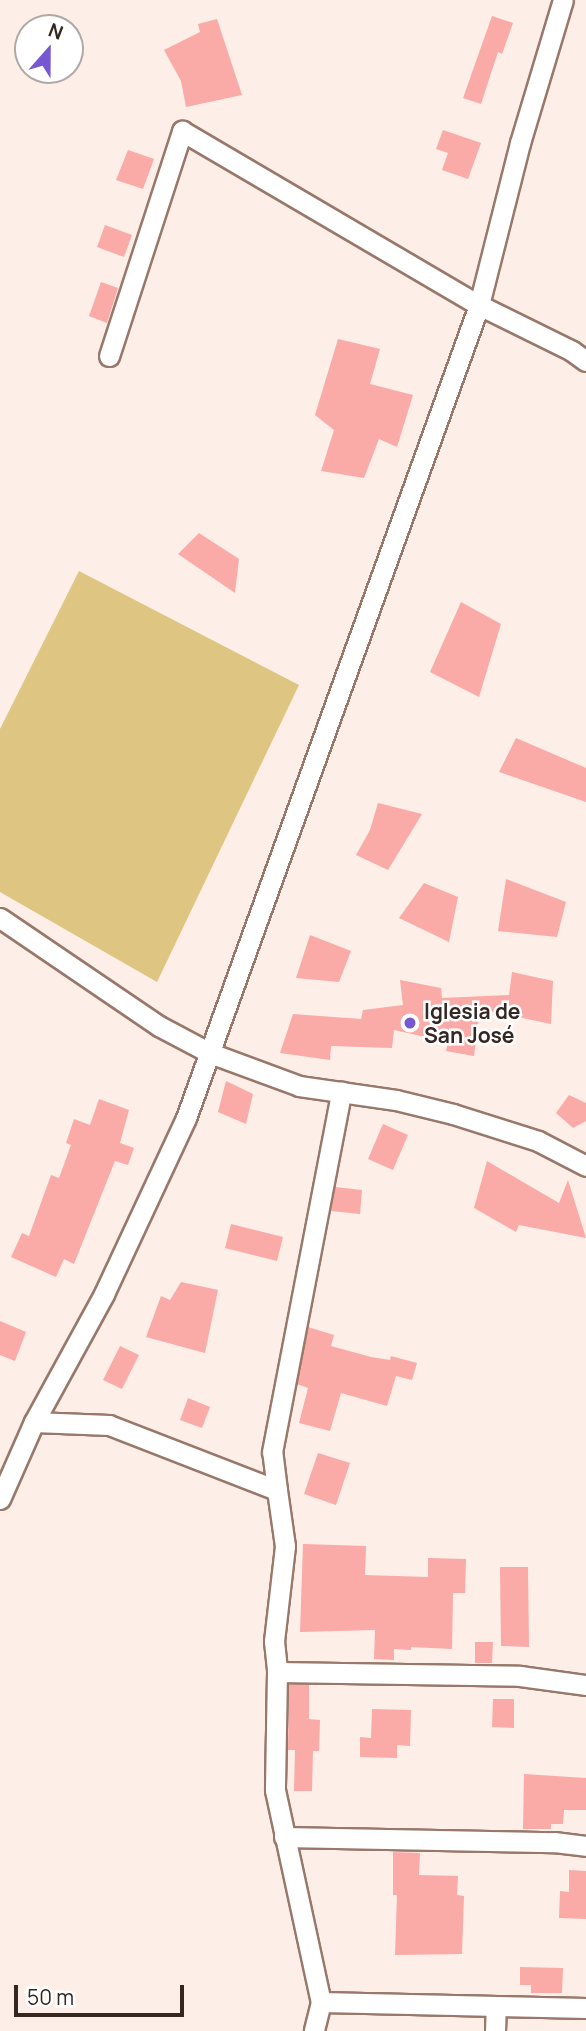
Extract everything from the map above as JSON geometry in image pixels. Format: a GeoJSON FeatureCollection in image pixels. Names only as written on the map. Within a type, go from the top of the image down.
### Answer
{"type":"FeatureCollection","features":[{"type":"Feature","properties":{"kind":"street"},"geometry":{"type":"LineString","coordinates":[[0,1499],[34,1422],[104,1294],[186,1118],[479,305],[557,5]]}},
{"type":"Feature","properties":{"kind":"street"},"geometry":{"type":"LineString","coordinates":[[109,356],[182,131],[291,198],[479,305],[572,351],[586,361]]}},
{"type":"Feature","properties":{"kind":"street"},"geometry":{"type":"LineString","coordinates":[[0,918],[159,1026],[210,1053],[299,1086],[396,1100],[453,1114],[538,1141],[586,1166]]}},
{"type":"Feature","properties":{"kind":"street"},"geometry":{"type":"LineString","coordinates":[[314,2031],[321,2002],[275,1790],[277,1672],[274,1641],[285,1546],[272,1452],[341,1092]]}},
{"type":"Feature","properties":{"kind":"street"},"geometry":{"type":"LineString","coordinates":[[34,1422],[109,1425],[277,1490]]}},
{"type":"Feature","properties":{"kind":"street"},"geometry":{"type":"LineString","coordinates":[[277,1672],[520,1676],[586,1685]]}},
{"type":"Feature","properties":{"kind":"street"},"geometry":{"type":"LineString","coordinates":[[284,1837],[554,1842],[586,1846]]}},
{"type":"Feature","properties":{"kind":"street"},"geometry":{"type":"LineString","coordinates":[[321,2002],[586,2008]]}},
{"type":"Feature","properties":{"kind":"street"},"geometry":{"type":"LineString","coordinates":[[495,2031],[496,2006]]}},
{"type":"Feature","properties":{"kind":"shaded area"},"geometry":{"type":"Polygon","coordinates":[[[79,571],[299,685],[157,982],[0,892],[0,729],[79,571]]]}},
{"type":"Feature","properties":{"kind":"building"},"geometry":{"type":"Polygon","coordinates":[[[492,16],[513,23],[502,54],[498,52],[481,104],[463,98],[492,16]]]}},
{"type":"Feature","properties":{"kind":"building"},"geometry":{"type":"Polygon","coordinates":[[[217,19],[242,95],[186,107],[181,81],[164,50],[200,32],[198,24],[217,19]]]}},
{"type":"Feature","properties":{"kind":"building"},"geometry":{"type":"Polygon","coordinates":[[[443,130],[481,143],[468,179],[442,170],[448,153],[436,149],[443,130]]]}},
{"type":"Feature","properties":{"kind":"building"},"geometry":{"type":"Polygon","coordinates":[[[128,150],[154,159],[143,189],[116,180],[128,150]]]}},
{"type":"Feature","properties":{"kind":"building"},"geometry":{"type":"Polygon","coordinates":[[[105,225],[132,235],[124,257],[97,247],[105,225]]]}},
{"type":"Feature","properties":{"kind":"building"},"geometry":{"type":"Polygon","coordinates":[[[101,282],[118,288],[107,323],[89,316],[101,282]]]}},
{"type":"Feature","properties":{"kind":"building"},"geometry":{"type":"Polygon","coordinates":[[[338,339],[380,349],[370,384],[413,395],[397,447],[379,439],[364,478],[321,471],[334,430],[315,415],[338,339]]]}},
{"type":"Feature","properties":{"kind":"building"},"geometry":{"type":"Polygon","coordinates":[[[199,533],[239,559],[235,593],[178,554],[199,533]]]}},
{"type":"Feature","properties":{"kind":"building"},"geometry":{"type":"Polygon","coordinates":[[[461,602],[501,624],[479,697],[430,672],[461,602]]]}},
{"type":"Feature","properties":{"kind":"building"},"geometry":{"type":"Polygon","coordinates":[[[516,738],[586,768],[586,802],[499,772],[516,738]]]}},
{"type":"Feature","properties":{"kind":"building"},"geometry":{"type":"Polygon","coordinates":[[[378,803],[422,814],[388,870],[356,855],[370,830],[378,803]]]}},
{"type":"Feature","properties":{"kind":"building"},"geometry":{"type":"Polygon","coordinates":[[[506,879],[566,902],[557,937],[498,931],[506,879]]]}},
{"type":"Feature","properties":{"kind":"building"},"geometry":{"type":"Polygon","coordinates":[[[424,883],[458,897],[449,942],[399,918],[424,883]]]}},
{"type":"Feature","properties":{"kind":"building"},"geometry":{"type":"Polygon","coordinates":[[[310,935],[351,951],[339,982],[296,978],[310,935]]]}},
{"type":"Feature","properties":{"kind":"building"},"geometry":{"type":"Polygon","coordinates":[[[512,972],[553,981],[551,1024],[480,1009],[474,1056],[446,1051],[448,1042],[394,1030],[392,1048],[331,1046],[330,1060],[280,1053],[293,1014],[361,1019],[363,1010],[403,1005],[400,980],[441,988],[442,998],[509,995],[512,972]]]}},
{"type":"Feature","properties":{"kind":"building"},"geometry":{"type":"Polygon","coordinates":[[[226,1081],[253,1094],[246,1124],[218,1112],[226,1081]]]}},
{"type":"Feature","properties":{"kind":"building"},"geometry":{"type":"Polygon","coordinates":[[[569,1095],[586,1103],[586,1121],[573,1128],[556,1113],[569,1095]]]}},
{"type":"Feature","properties":{"kind":"building"},"geometry":{"type":"Polygon","coordinates":[[[99,1099],[129,1110],[120,1143],[134,1148],[128,1165],[115,1161],[74,1264],[64,1259],[56,1277],[11,1257],[22,1233],[29,1236],[51,1175],[59,1178],[71,1145],[66,1143],[74,1119],[90,1125],[99,1099]]]}},
{"type":"Feature","properties":{"kind":"building"},"geometry":{"type":"Polygon","coordinates":[[[383,1124],[408,1135],[393,1170],[368,1159],[383,1124]]]}},
{"type":"Feature","properties":{"kind":"building"},"geometry":{"type":"Polygon","coordinates":[[[487,1161],[559,1203],[568,1180],[586,1238],[519,1225],[516,1232],[474,1208],[487,1161]]]}},
{"type":"Feature","properties":{"kind":"building"},"geometry":{"type":"Polygon","coordinates":[[[335,1187],[362,1190],[360,1214],[331,1211],[335,1187]]]}},
{"type":"Feature","properties":{"kind":"building"},"geometry":{"type":"Polygon","coordinates":[[[231,1224],[283,1237],[277,1261],[225,1248],[231,1224]]]}},
{"type":"Feature","properties":{"kind":"building"},"geometry":{"type":"Polygon","coordinates":[[[181,1282],[218,1290],[205,1353],[146,1337],[161,1296],[170,1300],[181,1282]]]}},
{"type":"Feature","properties":{"kind":"building"},"geometry":{"type":"Polygon","coordinates":[[[0,1321],[26,1332],[15,1361],[0,1355],[0,1321]]]}},
{"type":"Feature","properties":{"kind":"building"},"geometry":{"type":"Polygon","coordinates":[[[308,1327],[334,1335],[331,1346],[371,1357],[390,1360],[391,1356],[417,1363],[412,1380],[396,1376],[387,1406],[341,1393],[330,1431],[299,1423],[308,1388],[297,1384],[308,1327]]]}},
{"type":"Feature","properties":{"kind":"building"},"geometry":{"type":"Polygon","coordinates":[[[120,1346],[139,1355],[122,1389],[103,1380],[120,1346]]]}},
{"type":"Feature","properties":{"kind":"building"},"geometry":{"type":"Polygon","coordinates":[[[188,1398],[210,1407],[202,1428],[180,1420],[188,1398]]]}},
{"type":"Feature","properties":{"kind":"building"},"geometry":{"type":"Polygon","coordinates":[[[318,1453],[350,1463],[336,1505],[304,1494],[318,1453]]]}},
{"type":"Feature","properties":{"kind":"building"},"geometry":{"type":"Polygon","coordinates":[[[303,1544],[366,1546],[365,1575],[428,1577],[428,1558],[466,1559],[465,1593],[453,1593],[452,1649],[394,1649],[394,1660],[374,1659],[375,1630],[300,1632],[303,1544]]]}},
{"type":"Feature","properties":{"kind":"building"},"geometry":{"type":"Polygon","coordinates":[[[500,1567],[528,1567],[529,1647],[501,1646],[500,1567]]]}},
{"type":"Feature","properties":{"kind":"building"},"geometry":{"type":"Polygon","coordinates":[[[475,1642],[493,1642],[492,1663],[475,1663],[475,1642]]]}},
{"type":"Feature","properties":{"kind":"building"},"geometry":{"type":"Polygon","coordinates":[[[289,1684],[309,1685],[309,1719],[320,1720],[319,1751],[313,1751],[312,1791],[294,1791],[295,1750],[288,1750],[289,1684]]]}},
{"type":"Feature","properties":{"kind":"building"},"geometry":{"type":"Polygon","coordinates":[[[493,1699],[514,1699],[514,1728],[492,1727],[493,1699]]]}},
{"type":"Feature","properties":{"kind":"building"},"geometry":{"type":"Polygon","coordinates":[[[372,1709],[411,1710],[410,1746],[397,1745],[397,1758],[360,1757],[360,1737],[371,1738],[372,1709]]]}},
{"type":"Feature","properties":{"kind":"building"},"geometry":{"type":"Polygon","coordinates":[[[524,1774],[586,1778],[586,1810],[564,1810],[563,1824],[551,1824],[551,1829],[523,1829],[524,1774]]]}},
{"type":"Feature","properties":{"kind":"building"},"geometry":{"type":"Polygon","coordinates":[[[393,1852],[420,1853],[419,1875],[458,1876],[457,1895],[464,1896],[462,1954],[395,1955],[397,1895],[393,1895],[393,1852]]]}},
{"type":"Feature","properties":{"kind":"building"},"geometry":{"type":"Polygon","coordinates":[[[569,1870],[586,1871],[586,1919],[559,1918],[560,1891],[569,1892],[569,1870]]]}},
{"type":"Feature","properties":{"kind":"building"},"geometry":{"type":"Polygon","coordinates":[[[520,1967],[563,1968],[562,1993],[531,1993],[531,1985],[520,1985],[520,1967]]]}},
{"type":"Feature","properties":{"kind":"place","name":"Iglesia de San José"},"geometry":{"type":"Point","coordinates":[410,1023]}}]}
